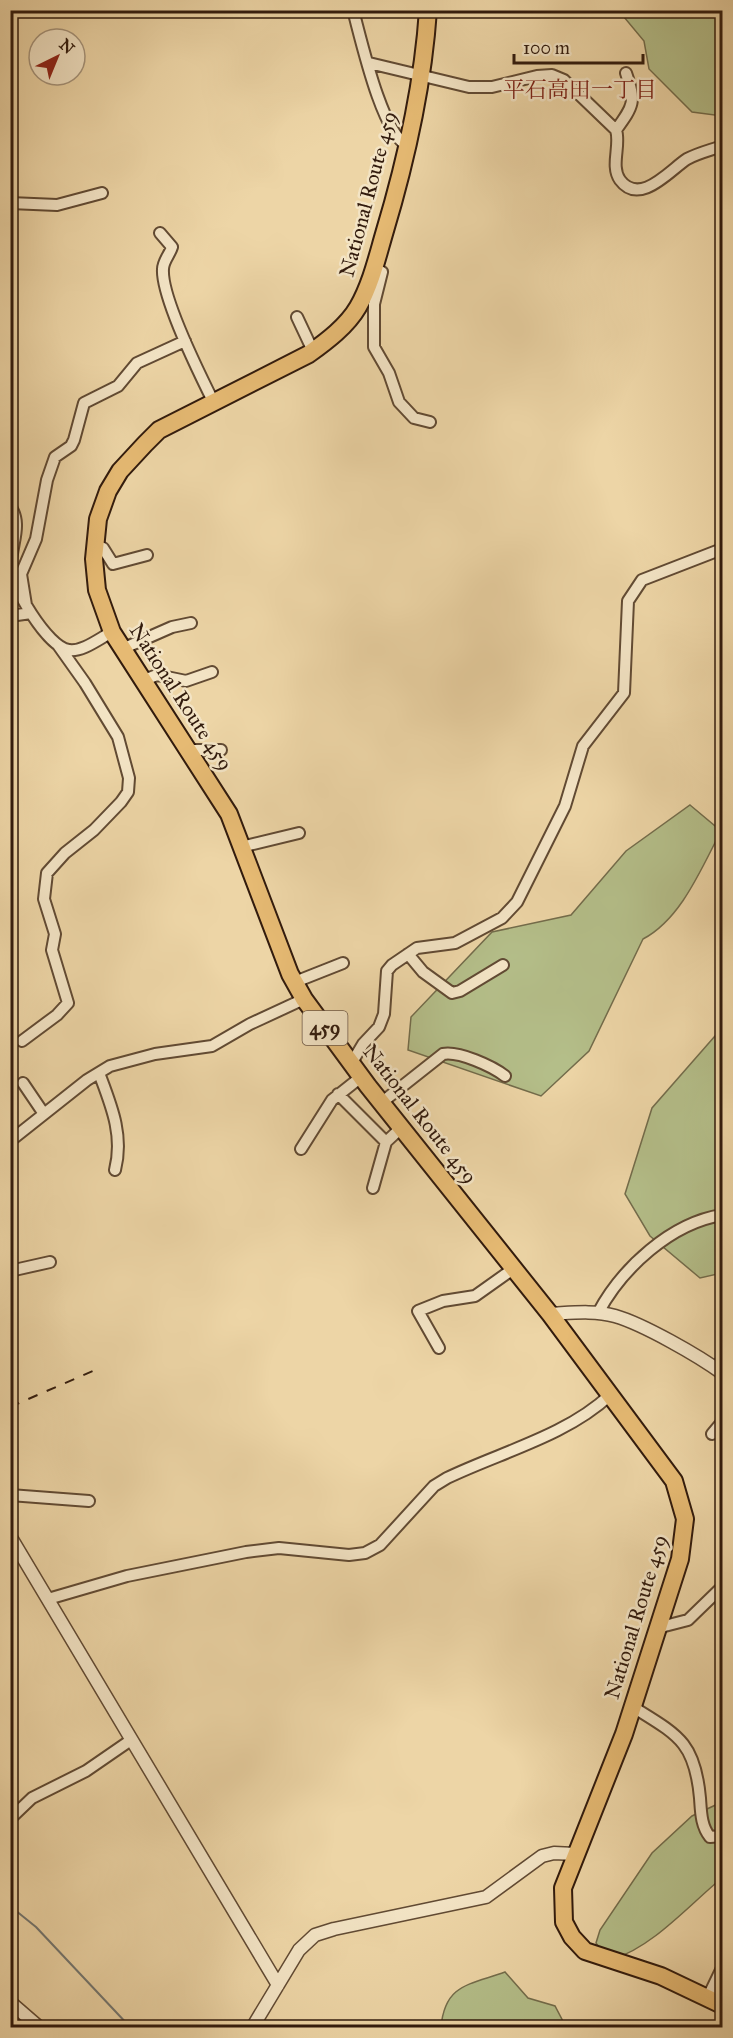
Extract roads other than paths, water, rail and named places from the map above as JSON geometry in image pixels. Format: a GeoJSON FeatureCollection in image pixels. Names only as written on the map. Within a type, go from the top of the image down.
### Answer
{"type":"FeatureCollection","features":[{"type":"Feature","properties":{"kind":"highway","name":"National Route 459"},"geometry":{"type":"LineString","coordinates":[[428,10],[421,75],[407,146],[374,268],[358,308],[329,339],[313,351],[159,430],[132,456],[108,491],[98,519],[95,545],[97,590],[112,632],[122,649],[229,814],[295,982],[304,999],[356,1071],[550,1314],[674,1481],[683,1511],[684,1543],[633,1707],[575,1854],[563,1896],[564,1922],[572,1937],[585,1951],[603,1959],[661,1976],[715,2001]]}},
{"type":"Feature","properties":{"kind":"street"},"geometry":{"type":"LineString","coordinates":[[352,10],[389,126],[401,143],[407,146]]}},
{"type":"Feature","properties":{"kind":"street"},"geometry":{"type":"LineString","coordinates":[[369,63],[469,87],[492,87],[537,76],[552,75],[564,80],[616,130]]}},
{"type":"Feature","properties":{"kind":"street"},"geometry":{"type":"LineString","coordinates":[[626,73],[634,97],[633,104],[616,130],[615,167],[620,180],[629,187],[638,189],[658,182],[688,159],[723,146]]}},
{"type":"Feature","properties":{"kind":"street"},"geometry":{"type":"LineString","coordinates":[[10,203],[57,205],[102,193]]}},
{"type":"Feature","properties":{"kind":"street"},"geometry":{"type":"LineString","coordinates":[[160,232],[172,248],[163,268],[170,301],[185,341],[214,403]]}},
{"type":"Feature","properties":{"kind":"street"},"geometry":{"type":"LineString","coordinates":[[374,268],[382,272],[383,278],[374,304],[374,347],[389,373],[399,402],[414,418],[429,422]]}},
{"type":"Feature","properties":{"kind":"street"},"geometry":{"type":"LineString","coordinates":[[297,317],[313,351]]}},
{"type":"Feature","properties":{"kind":"street"},"geometry":{"type":"LineString","coordinates":[[29,609],[21,574],[36,539],[47,480],[55,457],[71,446],[84,403],[118,386],[137,363],[185,341]]}},
{"type":"Feature","properties":{"kind":"street"},"geometry":{"type":"LineString","coordinates":[[10,506],[17,519],[10,565],[12,577],[29,609],[85,683],[118,737],[128,786],[121,802],[94,830],[64,853],[47,873],[44,899],[55,934],[52,950],[68,1003],[57,1015],[22,1041]]}},
{"type":"Feature","properties":{"kind":"street"},"geometry":{"type":"LineString","coordinates":[[95,545],[103,548],[113,564],[147,555]]}},
{"type":"Feature","properties":{"kind":"street"},"geometry":{"type":"LineString","coordinates":[[301,1149],[320,1117],[356,1071],[363,1044],[379,1027],[384,1014],[387,971],[417,948],[455,944],[511,910],[566,806],[573,788],[583,746],[624,693],[628,601],[635,588],[642,580],[723,549]]}},
{"type":"Feature","properties":{"kind":"street"},"geometry":{"type":"LineString","coordinates":[[10,616],[29,609]]}},
{"type":"Feature","properties":{"kind":"street"},"geometry":{"type":"LineString","coordinates":[[122,649],[172,627],[190,623]]}},
{"type":"Feature","properties":{"kind":"street"},"geometry":{"type":"LineString","coordinates":[[58,645],[68,650],[78,650],[112,632]]}},
{"type":"Feature","properties":{"kind":"street"},"geometry":{"type":"LineString","coordinates":[[144,680],[157,675],[186,681],[212,672]]}},
{"type":"Feature","properties":{"kind":"street"},"geometry":{"type":"LineString","coordinates":[[189,750],[221,750]]}},
{"type":"Feature","properties":{"kind":"street"},"geometry":{"type":"LineString","coordinates":[[241,847],[299,833]]}},
{"type":"Feature","properties":{"kind":"street"},"geometry":{"type":"LineString","coordinates":[[408,954],[423,972],[452,993],[460,991],[503,965]]}},
{"type":"Feature","properties":{"kind":"street"},"geometry":{"type":"LineString","coordinates":[[295,982],[343,963]]}},
{"type":"Feature","properties":{"kind":"street"},"geometry":{"type":"LineString","coordinates":[[10,1141],[99,1072],[110,1066],[155,1054],[212,1046],[250,1024],[304,999]]}},
{"type":"Feature","properties":{"kind":"street"},"geometry":{"type":"LineString","coordinates":[[381,1103],[443,1054],[478,1061],[495,1068],[505,1076]]}},
{"type":"Feature","properties":{"kind":"street"},"geometry":{"type":"LineString","coordinates":[[99,1072],[116,1120],[118,1144],[114,1170]]}},
{"type":"Feature","properties":{"kind":"street"},"geometry":{"type":"LineString","coordinates":[[23,1083],[44,1114]]}},
{"type":"Feature","properties":{"kind":"street"},"geometry":{"type":"LineString","coordinates":[[338,1094],[386,1142]]}},
{"type":"Feature","properties":{"kind":"street"},"geometry":{"type":"LineString","coordinates":[[373,1188],[386,1142],[401,1128]]}},
{"type":"Feature","properties":{"kind":"street"},"geometry":{"type":"LineString","coordinates":[[598,1313],[614,1288],[661,1241],[708,1217],[723,1215]]}},
{"type":"Feature","properties":{"kind":"street"},"geometry":{"type":"LineString","coordinates":[[10,1271],[50,1262]]}},
{"type":"Feature","properties":{"kind":"street"},"geometry":{"type":"LineString","coordinates":[[438,1348],[418,1311],[443,1301],[475,1296],[513,1269]]}},
{"type":"Feature","properties":{"kind":"street"},"geometry":{"type":"LineString","coordinates":[[550,1314],[598,1313],[616,1316],[720,1367]]}},
{"type":"Feature","properties":{"kind":"street"},"geometry":{"type":"LineString","coordinates":[[48,1599],[127,1576],[246,1552],[279,1548],[349,1555],[365,1553],[380,1545],[434,1486],[447,1478],[568,1424],[586,1414],[610,1395]]}},
{"type":"Feature","properties":{"kind":"street"},"geometry":{"type":"LineString","coordinates":[[712,1434],[723,1422]]}},
{"type":"Feature","properties":{"kind":"street"},"geometry":{"type":"LineString","coordinates":[[10,1495],[89,1501]]}},
{"type":"Feature","properties":{"kind":"street"},"geometry":{"type":"LineString","coordinates":[[10,1536],[278,1985]]}},
{"type":"Feature","properties":{"kind":"street"},"geometry":{"type":"LineString","coordinates":[[657,1628],[688,1620],[723,1587]]}},
{"type":"Feature","properties":{"kind":"street"},"geometry":{"type":"LineString","coordinates":[[633,1707],[664,1726],[685,1745],[693,1758],[706,1832],[711,1837],[723,1836]]}},
{"type":"Feature","properties":{"kind":"street"},"geometry":{"type":"LineString","coordinates":[[10,1819],[32,1798],[86,1771],[131,1740]]}},
{"type":"Feature","properties":{"kind":"street"},"geometry":{"type":"LineString","coordinates":[[252,2028],[299,1950],[315,1935],[486,1897],[542,1856],[554,1853],[575,1854]]}},
{"type":"Feature","properties":{"kind":"street"},"geometry":{"type":"LineString","coordinates":[[715,2001],[723,1968]]}},
{"type":"Feature","properties":{"kind":"street"},"geometry":{"type":"LineString","coordinates":[[10,2002],[40,2028]]}},
{"type":"Feature","properties":{"kind":"waterway"},"geometry":{"type":"LineString","coordinates":[[10,1782],[16,1808]]}},
{"type":"Feature","properties":{"kind":"waterway"},"geometry":{"type":"LineString","coordinates":[[10,1843],[16,1820]]}},
{"type":"Feature","properties":{"kind":"waterway"},"geometry":{"type":"LineString","coordinates":[[10,1906],[36,1927],[131,2028]]}},
{"type":"Feature","properties":{"kind":"railway"},"geometry":{"type":"LineString","coordinates":[[10,1407],[95,1370]]}},
{"type":"Feature","properties":{"kind":"district","name":"平石高田一丁目"},"geometry":{"type":"Point","coordinates":[580,89]}}]}
